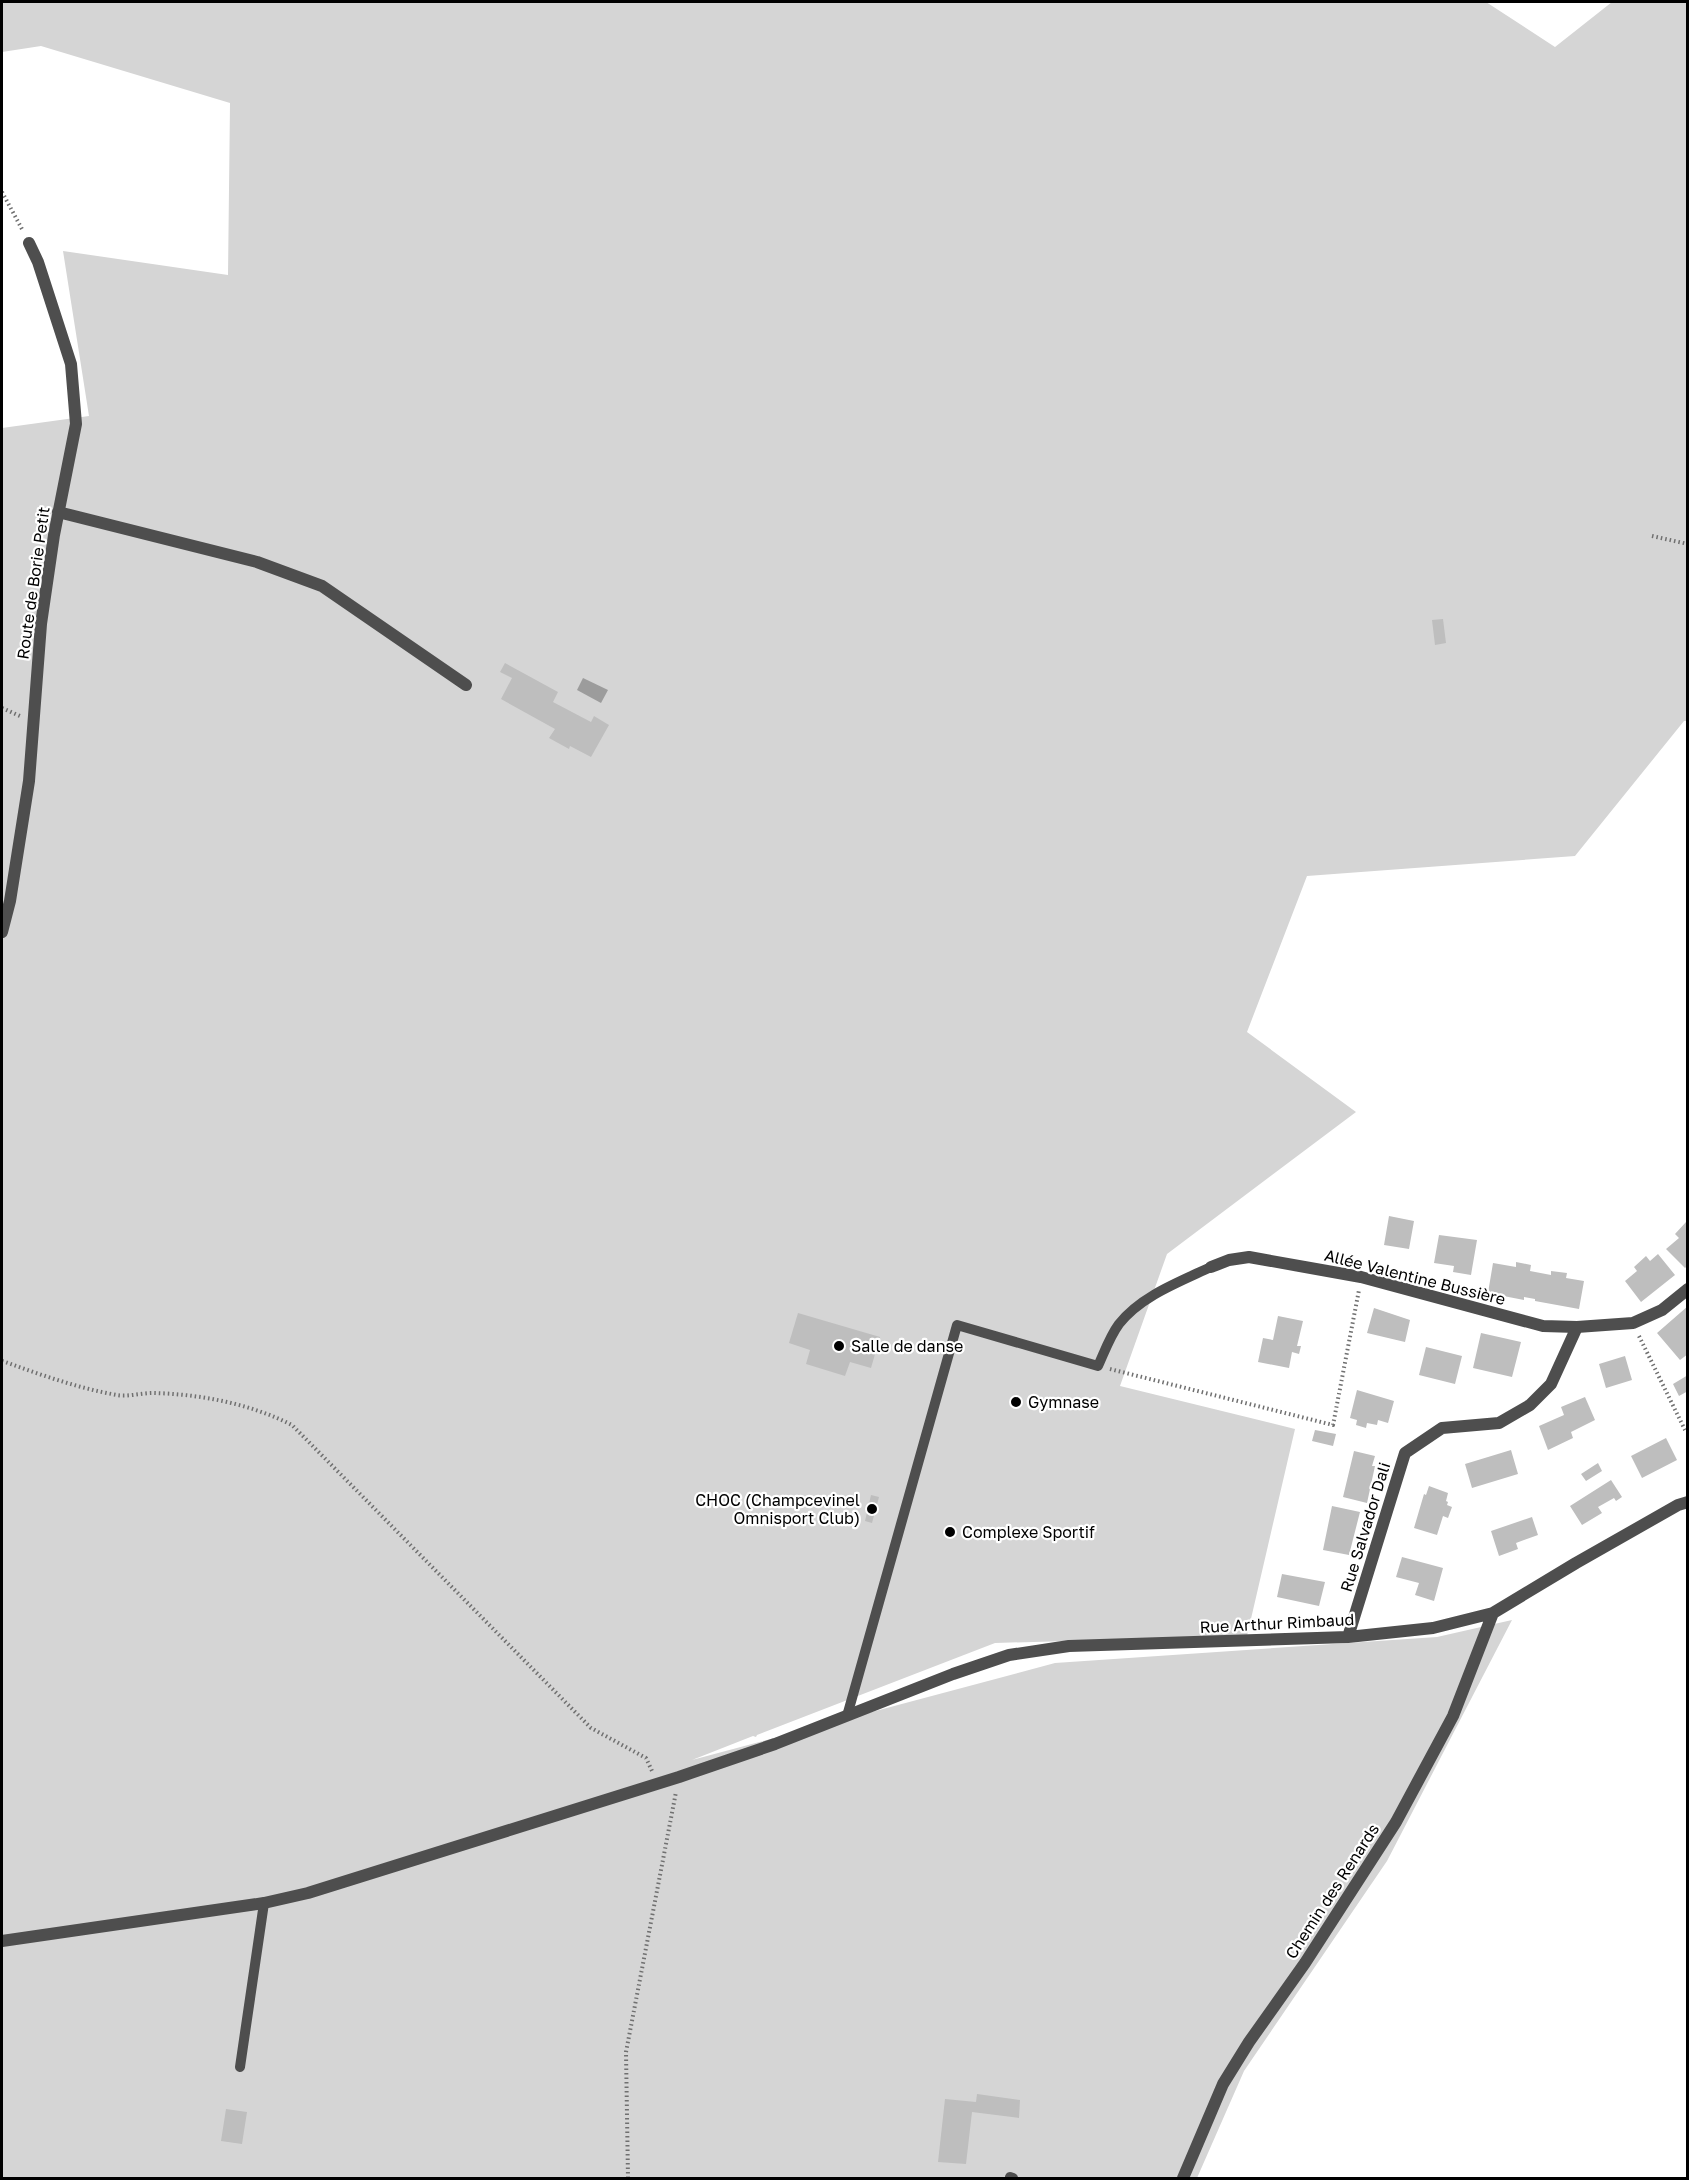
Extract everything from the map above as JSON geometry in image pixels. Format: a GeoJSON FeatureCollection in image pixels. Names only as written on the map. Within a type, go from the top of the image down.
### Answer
{"type":"FeatureCollection","features":[{"type":"Feature","properties":{"kind":"street","name":"Route de Borie Petit"},"geometry":{"type":"LineString","coordinates":[[2,932],[10,901],[29,781],[41,624],[58,512],[76,424],[71,364],[38,262],[29,243]]}},
{"type":"Feature","properties":{"kind":"street"},"geometry":{"type":"LineString","coordinates":[[58,512],[257,562],[322,586],[466,685]]}},
{"type":"Feature","properties":{"kind":"street","name":"Allée Valentine Bussière"},"geometry":{"type":"LineString","coordinates":[[1211,1267],[1229,1260],[1249,1257],[1361,1277],[1543,1326],[1577,1327]]}},
{"type":"Feature","properties":{"kind":"street"},"geometry":{"type":"LineString","coordinates":[[1577,1327],[1633,1323],[1662,1310],[1688,1289]]}},
{"type":"Feature","properties":{"kind":"street","name":"Rue Salvador Dali"},"geometry":{"type":"LineString","coordinates":[[1348,1637],[1405,1453],[1442,1428],[1499,1423],[1530,1405],[1551,1384],[1577,1327]]}},
{"type":"Feature","properties":{"kind":"street","name":"Rue Arthur Rimbaud"},"geometry":{"type":"LineString","coordinates":[[2,1941],[264,1903],[319,1890],[679,1777],[775,1744],[953,1674],[1009,1655],[1069,1646],[1348,1637],[1433,1628],[1493,1613],[1576,1563],[1678,1505],[1688,1502]]}},
{"type":"Feature","properties":{"kind":"street","name":"Chemin des Renards"},"geometry":{"type":"LineString","coordinates":[[1183,2178],[1228,2076],[1305,1963],[1396,1822],[1453,1716],[1493,1613]]}},
{"type":"Feature","properties":{"kind":"lane"},"geometry":{"type":"LineString","coordinates":[[847,1716],[957,1325],[1098,1366],[1117,1326],[1133,1309],[1173,1285],[1211,1267]]}},
{"type":"Feature","properties":{"kind":"lane"},"geometry":{"type":"LineString","coordinates":[[240,2067],[264,1903]]}},
{"type":"Feature","properties":{"kind":"path"},"geometry":{"type":"LineString","coordinates":[[2,192],[29,243]]}},
{"type":"Feature","properties":{"kind":"path"},"geometry":{"type":"LineString","coordinates":[[1652,536],[1688,544]]}},
{"type":"Feature","properties":{"kind":"path"},"geometry":{"type":"LineString","coordinates":[[1098,1366],[1333,1425],[1361,1277]]}},
{"type":"Feature","properties":{"kind":"path"},"geometry":{"type":"LineString","coordinates":[[1633,1323],[1685,1430]]}},
{"type":"Feature","properties":{"kind":"path"},"geometry":{"type":"LineString","coordinates":[[2,1360],[40,1375],[119,1395],[153,1393],[193,1397],[272,1415],[292,1425],[591,1728],[646,1758],[658,1783]]}},
{"type":"Feature","properties":{"kind":"path"},"geometry":{"type":"LineString","coordinates":[[628,2178],[626,2052],[679,1777]]}},
{"type":"Feature","properties":{"kind":"shaded area"},"geometry":{"type":"Polygon","coordinates":[[[2,2],[1486,2],[1555,47],[1612,2],[1687,2],[1687,721],[1684,721],[1575,856],[1307,876],[1247,1032],[1356,1112],[1167,1254],[1120,1386],[1295,1429],[1247,1636],[995,1643],[692,1760],[1055,1663],[1437,1637],[1512,1620],[1387,1861],[1244,2071],[1197,2178],[2,2178],[2,428],[89,416],[63,251],[228,275],[230,103],[41,46],[2,52],[2,2]]]}},
{"type":"Feature","properties":{"kind":"shaded area"},"geometry":{"type":"Polygon","coordinates":[[[583,678],[608,690],[601,703],[577,690],[583,678]]]}},
{"type":"Feature","properties":{"kind":"building"},"geometry":{"type":"Polygon","coordinates":[[[1443,619],[1446,643],[1435,645],[1432,620],[1443,619]]]}},
{"type":"Feature","properties":{"kind":"building"},"geometry":{"type":"Polygon","coordinates":[[[505,663],[558,692],[553,702],[591,722],[594,716],[609,725],[591,757],[549,738],[555,729],[501,699],[512,678],[500,672],[505,663]]]}},
{"type":"Feature","properties":{"kind":"building"},"geometry":{"type":"Polygon","coordinates":[[[1389,1216],[1414,1221],[1409,1249],[1384,1245],[1389,1216]]]}},
{"type":"Feature","properties":{"kind":"building"},"geometry":{"type":"Polygon","coordinates":[[[1686,1222],[1688,1265],[1685,1268],[1666,1249],[1679,1238],[1675,1234],[1686,1222]]]}},
{"type":"Feature","properties":{"kind":"building"},"geometry":{"type":"Polygon","coordinates":[[[1439,1235],[1477,1240],[1471,1275],[1453,1272],[1454,1266],[1434,1263],[1439,1235]]]}},
{"type":"Feature","properties":{"kind":"building"},"geometry":{"type":"Polygon","coordinates":[[[1658,1254],[1675,1275],[1641,1302],[1625,1281],[1637,1271],[1634,1267],[1646,1256],[1650,1261],[1658,1254]]]}},
{"type":"Feature","properties":{"kind":"building"},"geometry":{"type":"Polygon","coordinates":[[[1516,1262],[1531,1265],[1530,1271],[1551,1275],[1551,1271],[1567,1273],[1566,1278],[1584,1281],[1579,1309],[1524,1297],[1524,1300],[1488,1293],[1493,1263],[1516,1267],[1516,1262]]]}},
{"type":"Feature","properties":{"kind":"building"},"geometry":{"type":"Polygon","coordinates":[[[1688,1306],[1688,1354],[1680,1360],[1657,1333],[1688,1306]]]}},
{"type":"Feature","properties":{"kind":"building"},"geometry":{"type":"Polygon","coordinates":[[[1374,1308],[1410,1320],[1405,1342],[1367,1333],[1374,1308]]]}},
{"type":"Feature","properties":{"kind":"building","name":"Salle de danse"},"geometry":{"type":"Polygon","coordinates":[[[798,1313],[880,1337],[871,1368],[850,1362],[845,1376],[806,1364],[810,1350],[789,1343],[798,1313]]]}},
{"type":"Feature","properties":{"kind":"building"},"geometry":{"type":"Polygon","coordinates":[[[1278,1316],[1303,1321],[1297,1346],[1301,1346],[1299,1354],[1292,1352],[1289,1368],[1258,1362],[1263,1338],[1273,1340],[1278,1316]]]}},
{"type":"Feature","properties":{"kind":"building"},"geometry":{"type":"Polygon","coordinates":[[[1481,1333],[1521,1342],[1512,1377],[1473,1368],[1481,1333]]]}},
{"type":"Feature","properties":{"kind":"building"},"geometry":{"type":"Polygon","coordinates":[[[1426,1347],[1462,1356],[1455,1384],[1419,1375],[1426,1347]]]}},
{"type":"Feature","properties":{"kind":"building"},"geometry":{"type":"Polygon","coordinates":[[[1625,1356],[1632,1380],[1606,1388],[1599,1364],[1625,1356]]]}},
{"type":"Feature","properties":{"kind":"building"},"geometry":{"type":"Polygon","coordinates":[[[1688,1375],[1688,1391],[1679,1396],[1673,1384],[1688,1375]]]}},
{"type":"Feature","properties":{"kind":"building"},"geometry":{"type":"Polygon","coordinates":[[[1357,1390],[1394,1401],[1388,1423],[1378,1420],[1377,1425],[1367,1423],[1366,1428],[1356,1425],[1357,1420],[1350,1418],[1357,1390]]]}},
{"type":"Feature","properties":{"kind":"building"},"geometry":{"type":"Polygon","coordinates":[[[1585,1397],[1595,1420],[1571,1432],[1573,1438],[1548,1450],[1539,1426],[1564,1415],[1561,1407],[1585,1397]]]}},
{"type":"Feature","properties":{"kind":"building"},"geometry":{"type":"Polygon","coordinates":[[[1315,1430],[1336,1434],[1333,1446],[1312,1441],[1315,1430]]]}},
{"type":"Feature","properties":{"kind":"building"},"geometry":{"type":"Polygon","coordinates":[[[1666,1438],[1677,1460],[1642,1478],[1631,1456],[1666,1438]]]}},
{"type":"Feature","properties":{"kind":"building"},"geometry":{"type":"Polygon","coordinates":[[[1511,1450],[1518,1474],[1472,1488],[1465,1464],[1511,1450]]]}},
{"type":"Feature","properties":{"kind":"building"},"geometry":{"type":"Polygon","coordinates":[[[1354,1451],[1375,1456],[1367,1503],[1343,1497],[1354,1451]]]}},
{"type":"Feature","properties":{"kind":"building"},"geometry":{"type":"Polygon","coordinates":[[[1598,1463],[1602,1471],[1586,1481],[1581,1474],[1598,1463]]]}},
{"type":"Feature","properties":{"kind":"building"},"geometry":{"type":"Polygon","coordinates":[[[1611,1480],[1622,1497],[1616,1501],[1614,1498],[1598,1507],[1602,1513],[1582,1525],[1570,1506],[1611,1480]]]}},
{"type":"Feature","properties":{"kind":"building"},"geometry":{"type":"Polygon","coordinates":[[[1429,1486],[1448,1493],[1447,1505],[1452,1507],[1448,1518],[1443,1516],[1437,1535],[1414,1528],[1424,1494],[1426,1495],[1429,1486]]]}},
{"type":"Feature","properties":{"kind":"building","name":"CHOC (Champcevinel Omnisport Club)"},"geometry":{"type":"Polygon","coordinates":[[[871,1495],[879,1497],[872,1523],[865,1521],[871,1495]]]}},
{"type":"Feature","properties":{"kind":"building"},"geometry":{"type":"Polygon","coordinates":[[[1332,1506],[1360,1512],[1349,1555],[1323,1550],[1332,1506]]]}},
{"type":"Feature","properties":{"kind":"building"},"geometry":{"type":"Polygon","coordinates":[[[1532,1517],[1538,1535],[1516,1543],[1518,1549],[1499,1556],[1491,1531],[1532,1517]]]}},
{"type":"Feature","properties":{"kind":"building"},"geometry":{"type":"Polygon","coordinates":[[[1402,1557],[1443,1568],[1434,1601],[1415,1595],[1419,1583],[1396,1577],[1402,1557]]]}},
{"type":"Feature","properties":{"kind":"building"},"geometry":{"type":"Polygon","coordinates":[[[1282,1574],[1325,1582],[1319,1606],[1277,1597],[1282,1574]]]}},
{"type":"Feature","properties":{"kind":"building"},"geometry":{"type":"Polygon","coordinates":[[[977,2094],[1020,2100],[1019,2118],[972,2112],[966,2164],[938,2162],[945,2099],[976,2102],[977,2094]]]}},
{"type":"Feature","properties":{"kind":"building"},"geometry":{"type":"Polygon","coordinates":[[[226,2109],[247,2112],[242,2144],[221,2141],[226,2109]]]}},
{"type":"Feature","properties":{"kind":"place","name":"Salle de danse"},"geometry":{"type":"Point","coordinates":[839,1346]}},
{"type":"Feature","properties":{"kind":"place","name":"Gymnase"},"geometry":{"type":"Point","coordinates":[1016,1402]}},
{"type":"Feature","properties":{"kind":"place","name":"CHOC (Champcevinel Omnisport Club)"},"geometry":{"type":"Point","coordinates":[872,1509]}},
{"type":"Feature","properties":{"kind":"place","name":"Complexe Sportif"},"geometry":{"type":"Point","coordinates":[950,1532]}}]}
